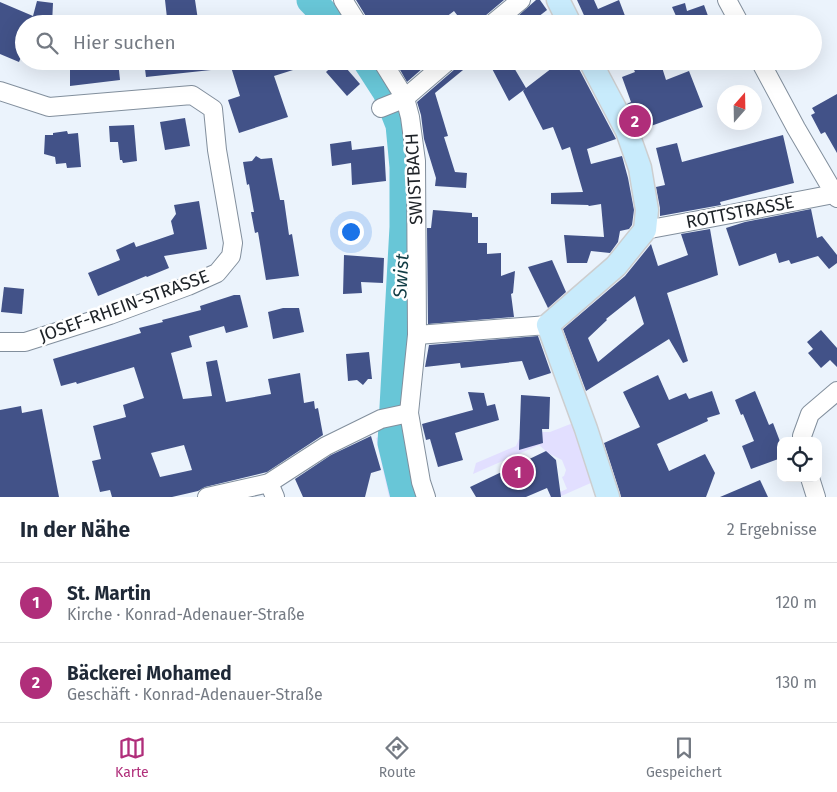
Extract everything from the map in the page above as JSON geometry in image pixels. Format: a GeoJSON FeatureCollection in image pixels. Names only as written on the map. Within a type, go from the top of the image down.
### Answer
{"type":"FeatureCollection","features":[{"type":"Feature","properties":{"kind":"main road"},"geometry":{"type":"LineString","coordinates":[[558,0],[566,15]]}},
{"type":"Feature","properties":{"kind":"main road"},"geometry":{"type":"LineString","coordinates":[[595,70],[627,132],[640,168],[647,210],[645,230],[616,266],[548,326],[586,429],[608,497]]}},
{"type":"Feature","properties":{"kind":"street"},"geometry":{"type":"LineString","coordinates":[[343,0],[352,15]]}},
{"type":"Feature","properties":{"kind":"street"},"geometry":{"type":"LineString","coordinates":[[502,15],[520,0]]}},
{"type":"Feature","properties":{"kind":"street"},"geometry":{"type":"LineString","coordinates":[[727,0],[735,15]]}},
{"type":"Feature","properties":{"kind":"street","name":"SWISTBACH"},"geometry":{"type":"LineString","coordinates":[[387,70],[403,99],[410,117],[416,161],[417,335],[407,414],[421,482],[426,497]]}},
{"type":"Feature","properties":{"kind":"street"},"geometry":{"type":"LineString","coordinates":[[381,108],[403,99],[437,70]]}},
{"type":"Feature","properties":{"kind":"street"},"geometry":{"type":"LineString","coordinates":[[765,70],[836,196]]}},
{"type":"Feature","properties":{"kind":"street","name":"JOSEF-RHEIN-STRASSE"},"geometry":{"type":"LineString","coordinates":[[0,91],[49,107],[192,95],[212,109],[216,150],[234,243],[231,256],[217,273],[188,286],[110,315],[25,342],[0,342]]}},
{"type":"Feature","properties":{"kind":"street","name":"ROTTSTRASSE"},"geometry":{"type":"LineString","coordinates":[[645,230],[836,196]]}},
{"type":"Feature","properties":{"kind":"street"},"geometry":{"type":"LineString","coordinates":[[417,335],[548,326]]}},
{"type":"Feature","properties":{"kind":"street"},"geometry":{"type":"LineString","coordinates":[[802,437],[810,414],[837,391]]}},
{"type":"Feature","properties":{"kind":"street"},"geometry":{"type":"LineString","coordinates":[[207,497],[272,490],[326,446],[381,419],[407,414]]}},
{"type":"Feature","properties":{"kind":"street"},"geometry":{"type":"LineString","coordinates":[[811,482],[816,497]]}},
{"type":"Feature","properties":{"kind":"shaded area"},"geometry":{"type":"Polygon","coordinates":[[[573,423],[593,482],[559,497],[548,497],[567,489],[562,477],[566,470],[562,460],[548,453],[539,445],[473,474],[476,463],[516,446],[519,439],[539,440],[540,432],[550,432],[573,423]]]}},
{"type":"Feature","properties":{"kind":"shaded area"},"geometry":{"type":"Polygon","coordinates":[[[409,426],[424,497],[389,497],[376,438],[409,426]]]}},
{"type":"Feature","properties":{"kind":"building"},"geometry":{"type":"Polygon","coordinates":[[[165,0],[195,0],[197,15],[167,15],[165,0]]]}},
{"type":"Feature","properties":{"kind":"building"},"geometry":{"type":"Polygon","coordinates":[[[356,0],[504,0],[486,15],[457,15],[454,11],[449,15],[365,15],[356,0]]]}},
{"type":"Feature","properties":{"kind":"building"},"geometry":{"type":"Polygon","coordinates":[[[536,0],[540,0],[547,10],[541,15],[519,15],[536,0]]]}},
{"type":"Feature","properties":{"kind":"building"},"geometry":{"type":"Polygon","coordinates":[[[577,0],[594,0],[598,9],[619,0],[625,15],[584,15],[577,0]]]}},
{"type":"Feature","properties":{"kind":"building"},"geometry":{"type":"Polygon","coordinates":[[[37,1],[53,3],[52,15],[33,15],[37,1]]]}},
{"type":"Feature","properties":{"kind":"building"},"geometry":{"type":"Polygon","coordinates":[[[0,2],[31,15],[15,15],[15,60],[0,54],[0,2]]]}},
{"type":"Feature","properties":{"kind":"building"},"geometry":{"type":"Polygon","coordinates":[[[685,3],[687,11],[704,5],[708,15],[676,15],[672,7],[685,3]]]}},
{"type":"Feature","properties":{"kind":"building"},"geometry":{"type":"Polygon","coordinates":[[[70,70],[119,70],[120,80],[70,86],[70,70]]]}},
{"type":"Feature","properties":{"kind":"building"},"geometry":{"type":"Polygon","coordinates":[[[145,70],[211,70],[146,77],[145,70]]]}},
{"type":"Feature","properties":{"kind":"building"},"geometry":{"type":"Polygon","coordinates":[[[232,70],[293,70],[274,76],[288,117],[239,133],[228,100],[240,96],[232,70]]]}},
{"type":"Feature","properties":{"kind":"building"},"geometry":{"type":"Polygon","coordinates":[[[328,70],[348,70],[360,84],[347,96],[326,72],[328,70]]]}},
{"type":"Feature","properties":{"kind":"building"},"geometry":{"type":"Polygon","coordinates":[[[400,70],[421,70],[407,82],[400,70]]]}},
{"type":"Feature","properties":{"kind":"building"},"geometry":{"type":"Polygon","coordinates":[[[454,70],[463,70],[435,93],[448,136],[444,137],[455,172],[467,173],[466,188],[435,186],[436,178],[424,139],[421,115],[417,102],[454,70]]]}},
{"type":"Feature","properties":{"kind":"building"},"geometry":{"type":"Polygon","coordinates":[[[493,70],[515,70],[526,88],[549,70],[580,70],[616,139],[587,149],[591,164],[622,156],[634,210],[632,225],[629,229],[620,231],[618,242],[610,253],[591,251],[587,263],[567,263],[564,235],[604,237],[601,204],[589,206],[551,204],[551,193],[583,192],[570,147],[562,150],[553,127],[543,130],[523,91],[525,89],[509,101],[493,70]]]}},
{"type":"Feature","properties":{"kind":"building"},"geometry":{"type":"Polygon","coordinates":[[[634,70],[663,70],[666,80],[689,71],[703,107],[640,130],[627,104],[631,102],[622,77],[635,72],[634,70]]]}},
{"type":"Feature","properties":{"kind":"building"},"geometry":{"type":"Polygon","coordinates":[[[837,94],[837,153],[825,132],[821,134],[811,115],[815,113],[812,108],[837,94]]]}},
{"type":"Feature","properties":{"kind":"building"},"geometry":{"type":"Polygon","coordinates":[[[185,118],[190,146],[165,150],[160,122],[185,118]]]}},
{"type":"Feature","properties":{"kind":"building"},"geometry":{"type":"Polygon","coordinates":[[[134,125],[137,161],[123,163],[120,160],[118,142],[110,142],[109,126],[134,125]]]}},
{"type":"Feature","properties":{"kind":"building"},"geometry":{"type":"Polygon","coordinates":[[[67,131],[68,134],[78,133],[81,167],[67,168],[66,163],[56,164],[55,157],[44,154],[45,135],[67,131]]]}},
{"type":"Feature","properties":{"kind":"building"},"geometry":{"type":"Polygon","coordinates":[[[783,135],[794,183],[720,202],[721,205],[660,216],[656,187],[665,185],[656,148],[677,143],[682,162],[783,135]]]}},
{"type":"Feature","properties":{"kind":"building"},"geometry":{"type":"Polygon","coordinates":[[[351,141],[352,150],[384,146],[386,181],[352,185],[351,163],[332,166],[330,144],[351,141]]]}},
{"type":"Feature","properties":{"kind":"building"},"geometry":{"type":"Polygon","coordinates":[[[256,156],[261,159],[272,158],[280,200],[284,200],[289,235],[292,234],[299,276],[266,280],[258,232],[255,233],[251,212],[254,212],[243,162],[252,161],[256,156]]]}},
{"type":"Feature","properties":{"kind":"building"},"geometry":{"type":"Polygon","coordinates":[[[199,201],[207,249],[164,256],[169,268],[98,296],[88,273],[120,260],[116,250],[134,242],[136,247],[174,234],[171,221],[176,214],[174,205],[199,201]]]}},
{"type":"Feature","properties":{"kind":"building"},"geometry":{"type":"Polygon","coordinates":[[[811,209],[817,238],[822,236],[837,255],[837,263],[829,269],[818,256],[791,264],[789,260],[779,263],[776,253],[739,266],[726,228],[745,222],[811,209]]]}},
{"type":"Feature","properties":{"kind":"building"},"geometry":{"type":"Polygon","coordinates":[[[433,210],[472,213],[472,217],[478,217],[478,243],[487,243],[487,254],[501,253],[501,276],[515,271],[513,293],[511,294],[514,317],[428,324],[427,228],[431,228],[433,210]]]}},
{"type":"Feature","properties":{"kind":"building"},"geometry":{"type":"Polygon","coordinates":[[[710,229],[718,275],[667,293],[688,361],[683,363],[669,339],[586,391],[563,329],[625,276],[651,244],[658,266],[688,255],[681,234],[710,229]],[[635,296],[606,319],[588,338],[598,362],[644,324],[635,296]]]}},
{"type":"Feature","properties":{"kind":"building"},"geometry":{"type":"Polygon","coordinates":[[[344,255],[384,258],[383,283],[361,282],[362,293],[343,294],[344,255]]]}},
{"type":"Feature","properties":{"kind":"building"},"geometry":{"type":"Polygon","coordinates":[[[552,260],[566,292],[548,308],[528,267],[552,260]]]}},
{"type":"Feature","properties":{"kind":"building"},"geometry":{"type":"Polygon","coordinates":[[[4,287],[24,289],[22,314],[1,312],[4,287]]]}},
{"type":"Feature","properties":{"kind":"building"},"geometry":{"type":"Polygon","coordinates":[[[234,295],[240,295],[248,327],[226,333],[224,326],[189,336],[192,347],[171,353],[183,399],[212,396],[206,362],[217,360],[226,402],[271,394],[268,379],[300,373],[304,403],[314,401],[315,409],[318,408],[323,435],[267,472],[205,487],[198,491],[172,497],[112,497],[110,490],[100,492],[92,461],[101,459],[93,426],[126,417],[123,405],[144,398],[134,367],[77,384],[76,382],[61,386],[53,359],[141,333],[139,328],[201,310],[200,306],[234,295]],[[184,445],[151,453],[160,477],[192,470],[184,445]]]}},
{"type":"Feature","properties":{"kind":"building"},"geometry":{"type":"Polygon","coordinates":[[[283,308],[299,308],[304,332],[273,339],[268,312],[283,308]]]}},
{"type":"Feature","properties":{"kind":"building"},"geometry":{"type":"Polygon","coordinates":[[[821,330],[837,348],[837,367],[830,360],[821,368],[808,353],[813,349],[807,342],[821,330]]]}},
{"type":"Feature","properties":{"kind":"building"},"geometry":{"type":"Polygon","coordinates":[[[538,336],[551,373],[529,380],[522,361],[461,368],[460,363],[425,367],[429,345],[538,336]]]}},
{"type":"Feature","properties":{"kind":"building"},"geometry":{"type":"Polygon","coordinates":[[[369,352],[372,379],[368,379],[363,385],[357,380],[348,381],[346,354],[369,352]]]}},
{"type":"Feature","properties":{"kind":"building"},"geometry":{"type":"Polygon","coordinates":[[[658,375],[669,400],[686,393],[689,399],[712,391],[720,414],[707,418],[708,421],[657,444],[669,471],[705,454],[715,473],[706,497],[621,497],[604,443],[640,427],[623,392],[658,375]]]}},
{"type":"Feature","properties":{"kind":"building"},"geometry":{"type":"Polygon","coordinates":[[[755,391],[769,425],[773,423],[778,437],[777,459],[751,469],[742,446],[754,441],[735,400],[755,391]]]}},
{"type":"Feature","properties":{"kind":"building"},"geometry":{"type":"Polygon","coordinates":[[[468,392],[484,393],[487,406],[495,404],[499,420],[455,433],[463,460],[438,467],[430,439],[426,440],[422,424],[473,410],[468,392]]]}},
{"type":"Feature","properties":{"kind":"building"},"geometry":{"type":"Polygon","coordinates":[[[521,395],[550,397],[549,429],[542,429],[543,443],[519,450],[521,395]]]}},
{"type":"Feature","properties":{"kind":"building"},"geometry":{"type":"Polygon","coordinates":[[[21,406],[22,413],[42,409],[59,497],[0,497],[0,410],[21,406]]]}},
{"type":"Feature","properties":{"kind":"building"},"geometry":{"type":"Polygon","coordinates":[[[371,436],[381,470],[371,473],[365,497],[303,497],[295,479],[331,455],[371,436]]]}},
{"type":"Feature","properties":{"kind":"building"},"geometry":{"type":"Polygon","coordinates":[[[546,451],[556,460],[561,497],[551,497],[547,488],[526,497],[476,497],[470,487],[512,467],[518,488],[519,464],[546,451]]]}},
{"type":"Feature","properties":{"kind":"building"},"geometry":{"type":"Polygon","coordinates":[[[760,480],[768,497],[720,497],[760,480]]]}},
{"type":"Feature","properties":{"kind":"waterway","name":"Swist"},"geometry":{"type":"LineString","coordinates":[[311,0],[325,15]]}},
{"type":"Feature","properties":{"kind":"waterway","name":"Swist"},"geometry":{"type":"LineString","coordinates":[[373,70],[387,92],[400,125],[404,167],[404,227],[392,443],[405,497]]}},
{"type":"Feature","properties":{"kind":"place","name":"Bäckerei Mohamed"},"geometry":{"type":"Point","coordinates":[635,121]}},
{"type":"Feature","properties":{"kind":"place","name":"St. Martin"},"geometry":{"type":"Point","coordinates":[518,472]}}]}
